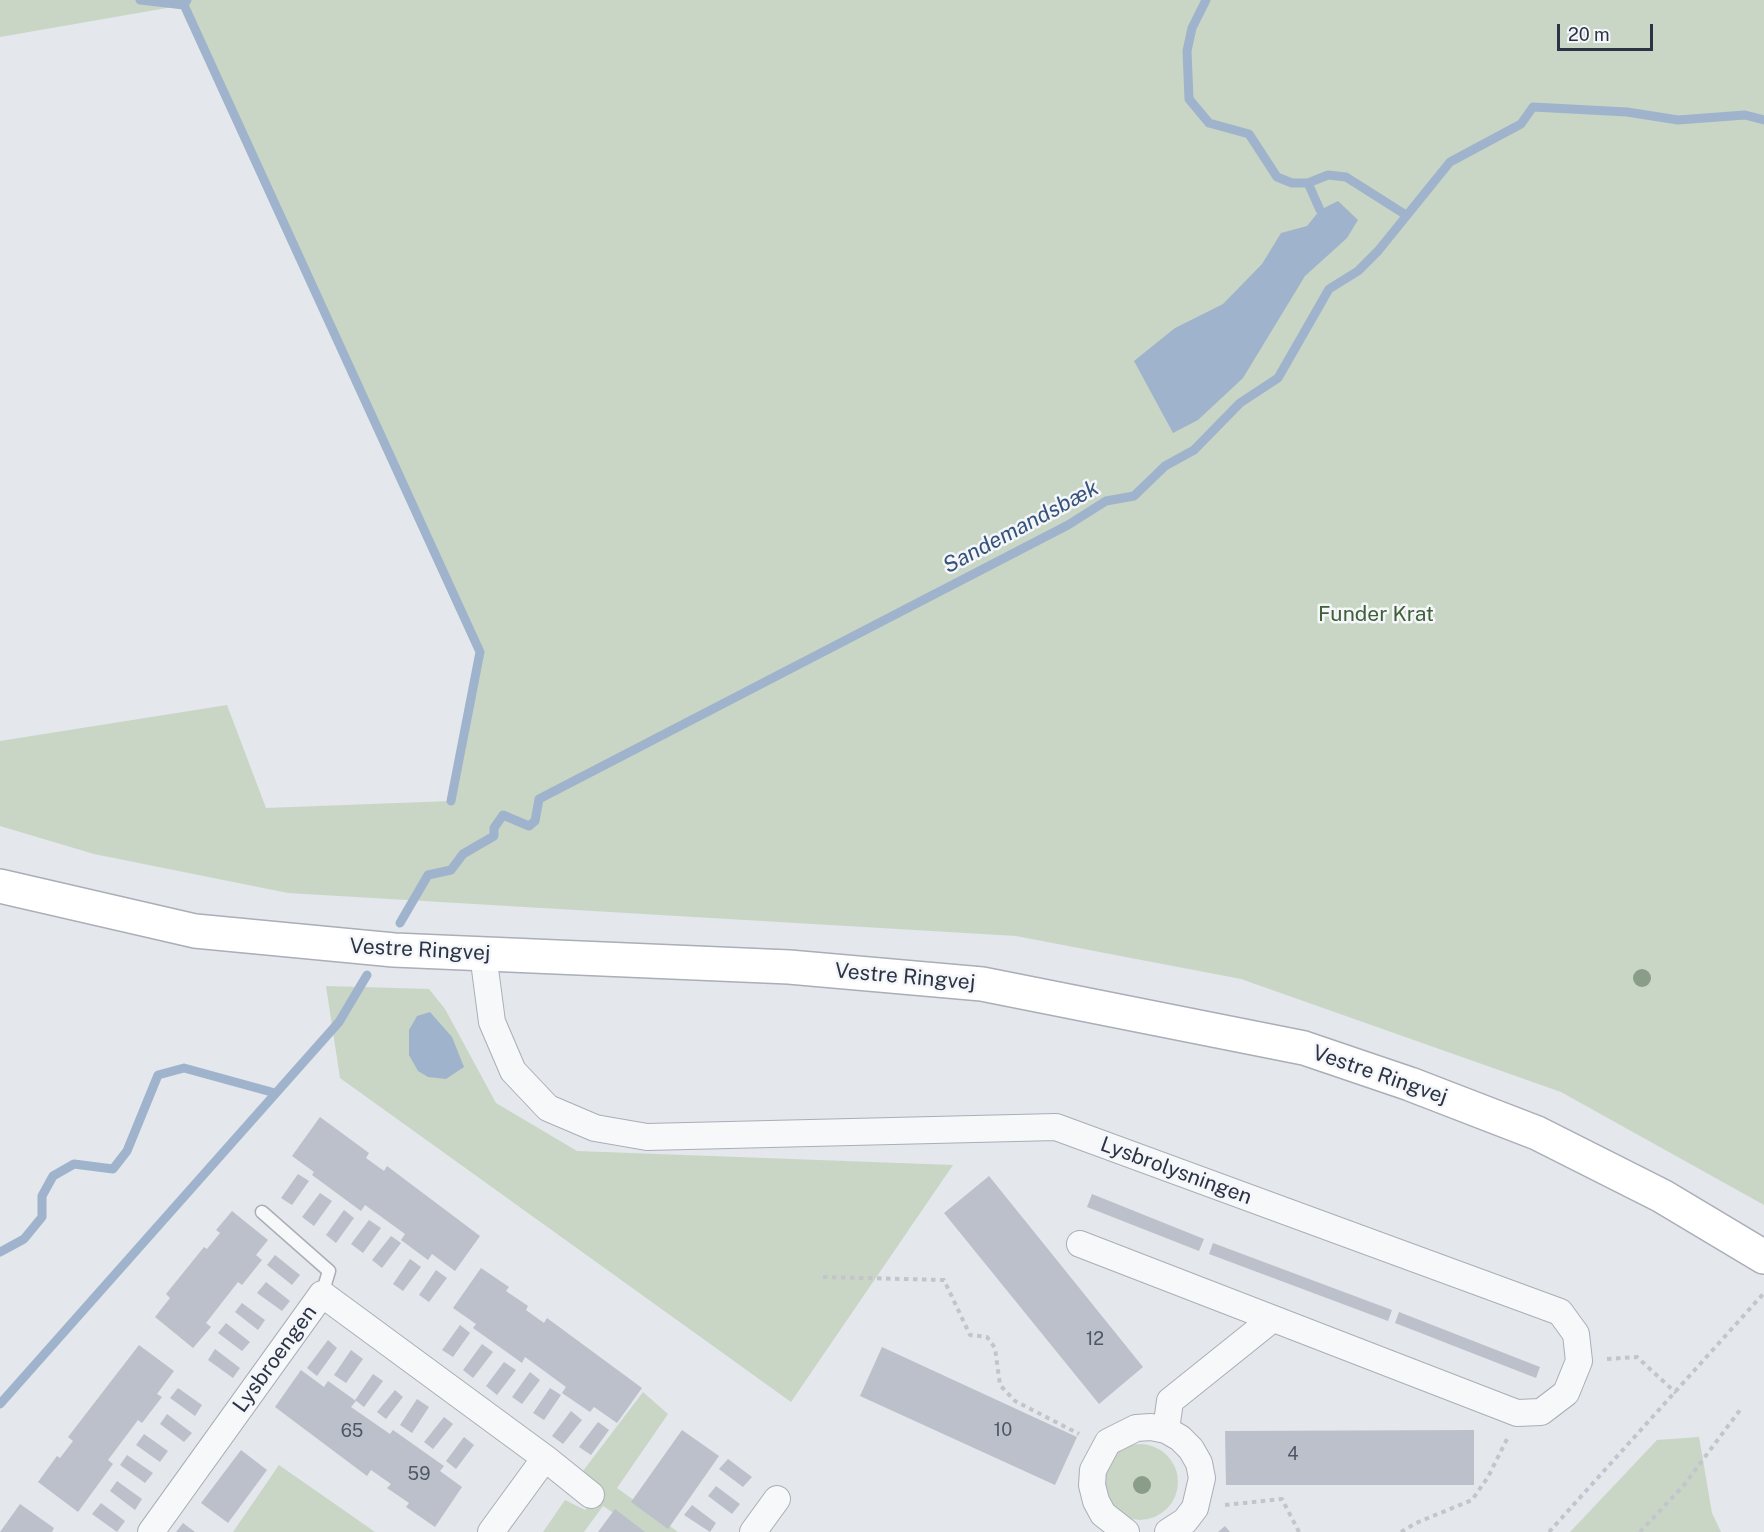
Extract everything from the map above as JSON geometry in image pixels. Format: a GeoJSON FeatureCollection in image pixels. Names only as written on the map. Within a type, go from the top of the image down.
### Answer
{"type":"FeatureCollection","features":[{"type":"Feature","properties":{"kind":"main road","name":"Vestre Ringvej"},"geometry":{"type":"LineString","coordinates":[[0,886],[195,931],[394,950],[789,967],[982,984],[1304,1048],[1410,1084],[1537,1133],[1662,1196],[1764,1257]]}},
{"type":"Feature","properties":{"kind":"street","name":"Lysbrolysningen"},"geometry":{"type":"LineString","coordinates":[[483,954],[492,1022],[513,1071],[549,1108],[595,1128],[647,1137],[1056,1127],[1560,1312],[1576,1334],[1579,1361],[1566,1393],[1541,1412],[1517,1413],[1271,1320],[1080,1244]]}},
{"type":"Feature","properties":{"kind":"street","name":"Lysbroengen"},"geometry":{"type":"LineString","coordinates":[[151,1532],[322,1294],[545,1458],[591,1495]]}},
{"type":"Feature","properties":{"kind":"street"},"geometry":{"type":"LineString","coordinates":[[1166,1430],[1170,1401],[1271,1320]]}},
{"type":"Feature","properties":{"kind":"street"},"geometry":{"type":"LineString","coordinates":[[1126,1532],[1114,1526],[1103,1514],[1096,1501],[1092,1485],[1093,1470],[1105,1447],[1121,1433],[1136,1428],[1166,1430],[1180,1438],[1191,1449],[1199,1463],[1202,1478],[1196,1507],[1185,1521],[1168,1532]]}},
{"type":"Feature","properties":{"kind":"street"},"geometry":{"type":"LineString","coordinates":[[491,1532],[545,1458]]}},
{"type":"Feature","properties":{"kind":"street"},"geometry":{"type":"LineString","coordinates":[[753,1532],[777,1499]]}},
{"type":"Feature","properties":{"kind":"lane"},"geometry":{"type":"LineString","coordinates":[[262,1212],[329,1271],[322,1294]]}},
{"type":"Feature","properties":{"kind":"path"},"geometry":{"type":"LineString","coordinates":[[823,1276],[944,1280],[970,1335],[987,1337],[995,1348],[1000,1385],[1014,1401],[1105,1447]]}},
{"type":"Feature","properties":{"kind":"path"},"geometry":{"type":"LineString","coordinates":[[1549,1532],[1764,1293]]}},
{"type":"Feature","properties":{"kind":"path"},"geometry":{"type":"LineString","coordinates":[[1637,1357],[1676,1393]]}},
{"type":"Feature","properties":{"kind":"path"},"geometry":{"type":"LineString","coordinates":[[1640,1532],[1684,1485],[1740,1410]]}},
{"type":"Feature","properties":{"kind":"path"},"geometry":{"type":"LineString","coordinates":[[1401,1532],[1416,1523],[1472,1500],[1504,1446],[1517,1413]]}},
{"type":"Feature","properties":{"kind":"path"},"geometry":{"type":"LineString","coordinates":[[1196,1507],[1252,1504],[1282,1499],[1299,1532]]}},
{"type":"Feature","properties":{"kind":"green space","name":"Funder Krat"},"geometry":{"type":"Polygon","coordinates":[[[0,0],[1764,0],[1764,1205],[1561,1092],[1241,979],[1016,936],[288,893],[94,854],[0,826],[0,741],[227,705],[266,808],[450,801],[480,652],[184,5],[0,37],[0,0]]]}},
{"type":"Feature","properties":{"kind":"green space"},"geometry":{"type":"Polygon","coordinates":[[[326,986],[429,989],[445,1009],[496,1103],[577,1151],[953,1165],[791,1402],[340,1078],[326,986]]]}},
{"type":"Feature","properties":{"kind":"green space"},"geometry":{"type":"Polygon","coordinates":[[[643,1392],[668,1414],[617,1488],[678,1532],[642,1532],[603,1506],[584,1532],[543,1532],[565,1500],[585,1510],[601,1488],[583,1471],[643,1392]]]}},
{"type":"Feature","properties":{"kind":"green space"},"geometry":{"type":"Polygon","coordinates":[[[1699,1437],[1712,1513],[1721,1532],[1570,1532],[1657,1440],[1699,1437]]]}},
{"type":"Feature","properties":{"kind":"green space"},"geometry":{"type":"Polygon","coordinates":[[[1140,1444],[1155,1447],[1167,1455],[1175,1467],[1178,1482],[1175,1497],[1167,1509],[1155,1517],[1140,1520],[1125,1517],[1113,1509],[1105,1497],[1102,1482],[1105,1467],[1113,1455],[1125,1447],[1140,1444]]]}},
{"type":"Feature","properties":{"kind":"green space"},"geometry":{"type":"Polygon","coordinates":[[[279,1465],[375,1532],[233,1532],[279,1465]]]}},
{"type":"Feature","properties":{"kind":"water"},"geometry":{"type":"Polygon","coordinates":[[[1338,201],[1358,220],[1347,238],[1305,276],[1243,378],[1198,420],[1173,433],[1134,361],[1175,328],[1223,304],[1262,264],[1281,233],[1307,226],[1320,210],[1338,201]]]}},
{"type":"Feature","properties":{"kind":"water"},"geometry":{"type":"Polygon","coordinates":[[[430,1012],[452,1037],[464,1067],[446,1079],[428,1077],[418,1071],[409,1055],[409,1030],[417,1016],[430,1012]]]}},
{"type":"Feature","properties":{"kind":"building"},"geometry":{"type":"Polygon","coordinates":[[[320,1117],[369,1153],[366,1158],[384,1171],[387,1166],[480,1236],[455,1271],[432,1254],[428,1260],[401,1240],[405,1234],[365,1205],[361,1211],[312,1175],[314,1172],[292,1156],[320,1117]]]}},
{"type":"Feature","properties":{"kind":"building"},"geometry":{"type":"Polygon","coordinates":[[[298,1174],[309,1181],[292,1205],[281,1198],[298,1174]]]}},
{"type":"Feature","properties":{"kind":"building"},"geometry":{"type":"Polygon","coordinates":[[[989,1176],[1143,1367],[1099,1404],[944,1213],[989,1176]]]}},
{"type":"Feature","properties":{"kind":"building"},"geometry":{"type":"Polygon","coordinates":[[[320,1193],[332,1201],[314,1226],[302,1217],[320,1193]]]}},
{"type":"Feature","properties":{"kind":"building"},"geometry":{"type":"Polygon","coordinates":[[[1092,1194],[1204,1239],[1199,1251],[1087,1207],[1092,1194]]]}},
{"type":"Feature","properties":{"kind":"building"},"geometry":{"type":"Polygon","coordinates":[[[344,1210],[354,1218],[336,1243],[326,1235],[344,1210]]]}},
{"type":"Feature","properties":{"kind":"building"},"geometry":{"type":"Polygon","coordinates":[[[232,1211],[268,1240],[256,1255],[262,1260],[242,1285],[238,1282],[206,1323],[211,1327],[193,1348],[155,1317],[170,1298],[166,1294],[204,1247],[207,1249],[220,1233],[216,1230],[232,1211]]]}},
{"type":"Feature","properties":{"kind":"building"},"geometry":{"type":"Polygon","coordinates":[[[369,1220],[381,1228],[363,1253],[351,1244],[369,1220]]]}},
{"type":"Feature","properties":{"kind":"building"},"geometry":{"type":"Polygon","coordinates":[[[391,1236],[401,1243],[382,1268],[372,1260],[391,1236]]]}},
{"type":"Feature","properties":{"kind":"building"},"geometry":{"type":"Polygon","coordinates":[[[1213,1243],[1392,1310],[1388,1321],[1209,1254],[1213,1243]]]}},
{"type":"Feature","properties":{"kind":"building"},"geometry":{"type":"Polygon","coordinates":[[[275,1255],[300,1275],[292,1285],[267,1265],[275,1255]]]}},
{"type":"Feature","properties":{"kind":"building"},"geometry":{"type":"Polygon","coordinates":[[[410,1259],[421,1267],[403,1291],[393,1284],[410,1259]]]}},
{"type":"Feature","properties":{"kind":"building"},"geometry":{"type":"Polygon","coordinates":[[[481,1268],[509,1287],[506,1291],[528,1306],[526,1310],[544,1323],[547,1318],[642,1388],[617,1423],[594,1407],[590,1412],[562,1393],[566,1387],[525,1357],[522,1363],[473,1328],[476,1324],[453,1308],[481,1268]]]}},
{"type":"Feature","properties":{"kind":"building"},"geometry":{"type":"Polygon","coordinates":[[[436,1270],[447,1278],[429,1302],[419,1295],[436,1270]]]}},
{"type":"Feature","properties":{"kind":"building"},"geometry":{"type":"Polygon","coordinates":[[[266,1282],[290,1301],[282,1311],[257,1293],[266,1282]]]}},
{"type":"Feature","properties":{"kind":"building"},"geometry":{"type":"Polygon","coordinates":[[[242,1303],[265,1320],[258,1330],[235,1312],[242,1303]]]}},
{"type":"Feature","properties":{"kind":"building"},"geometry":{"type":"Polygon","coordinates":[[[1399,1312],[1540,1367],[1536,1378],[1395,1323],[1399,1312]]]}},
{"type":"Feature","properties":{"kind":"building"},"geometry":{"type":"Polygon","coordinates":[[[226,1323],[250,1342],[242,1351],[218,1333],[226,1323]]]}},
{"type":"Feature","properties":{"kind":"building"},"geometry":{"type":"Polygon","coordinates":[[[460,1325],[470,1333],[453,1357],[442,1350],[460,1325]]]}},
{"type":"Feature","properties":{"kind":"building"},"geometry":{"type":"Polygon","coordinates":[[[328,1340],[337,1348],[317,1376],[307,1368],[328,1340]]]}},
{"type":"Feature","properties":{"kind":"building"},"geometry":{"type":"Polygon","coordinates":[[[482,1344],[493,1352],[473,1378],[463,1370],[482,1344]]]}},
{"type":"Feature","properties":{"kind":"building"},"geometry":{"type":"Polygon","coordinates":[[[139,1345],[174,1371],[157,1394],[162,1397],[142,1423],[138,1420],[108,1460],[113,1464],[78,1512],[38,1482],[57,1456],[60,1458],[73,1441],[68,1437],[139,1345]]]}},
{"type":"Feature","properties":{"kind":"building"},"geometry":{"type":"Polygon","coordinates":[[[882,1347],[1077,1437],[1055,1485],[860,1396],[882,1347]]]}},
{"type":"Feature","properties":{"kind":"building"},"geometry":{"type":"Polygon","coordinates":[[[215,1349],[240,1368],[233,1378],[208,1360],[215,1349]]]}},
{"type":"Feature","properties":{"kind":"building"},"geometry":{"type":"Polygon","coordinates":[[[351,1350],[363,1359],[346,1383],[334,1375],[351,1350]]]}},
{"type":"Feature","properties":{"kind":"building"},"geometry":{"type":"Polygon","coordinates":[[[504,1362],[516,1370],[497,1395],[486,1386],[504,1362]]]}},
{"type":"Feature","properties":{"kind":"building"},"geometry":{"type":"Polygon","coordinates":[[[301,1370],[324,1387],[328,1381],[356,1401],[351,1407],[390,1434],[393,1430],[444,1466],[440,1471],[462,1487],[435,1527],[406,1507],[409,1503],[387,1488],[391,1484],[371,1470],[367,1476],[275,1407],[301,1370]]]}},
{"type":"Feature","properties":{"kind":"building"},"geometry":{"type":"Polygon","coordinates":[[[530,1372],[540,1380],[522,1404],[512,1397],[530,1372]]]}},
{"type":"Feature","properties":{"kind":"building"},"geometry":{"type":"Polygon","coordinates":[[[373,1374],[383,1381],[364,1407],[355,1400],[373,1374]]]}},
{"type":"Feature","properties":{"kind":"building"},"geometry":{"type":"Polygon","coordinates":[[[178,1388],[202,1405],[195,1416],[170,1398],[178,1388]]]}},
{"type":"Feature","properties":{"kind":"building"},"geometry":{"type":"Polygon","coordinates":[[[550,1388],[561,1395],[544,1420],[533,1413],[550,1388]]]}},
{"type":"Feature","properties":{"kind":"building"},"geometry":{"type":"Polygon","coordinates":[[[395,1390],[403,1397],[386,1419],[377,1412],[395,1390]]]}},
{"type":"Feature","properties":{"kind":"building"},"geometry":{"type":"Polygon","coordinates":[[[417,1399],[429,1407],[412,1433],[400,1425],[417,1399]]]}},
{"type":"Feature","properties":{"kind":"building"},"geometry":{"type":"Polygon","coordinates":[[[571,1411],[582,1420],[563,1444],[552,1436],[571,1411]]]}},
{"type":"Feature","properties":{"kind":"building"},"geometry":{"type":"Polygon","coordinates":[[[167,1414],[192,1433],[184,1442],[160,1424],[167,1414]]]}},
{"type":"Feature","properties":{"kind":"building"},"geometry":{"type":"Polygon","coordinates":[[[444,1417],[453,1424],[433,1449],[424,1442],[444,1417]]]}},
{"type":"Feature","properties":{"kind":"building"},"geometry":{"type":"Polygon","coordinates":[[[598,1422],[609,1430],[591,1455],[579,1447],[598,1422]]]}},
{"type":"Feature","properties":{"kind":"building"},"geometry":{"type":"Polygon","coordinates":[[[682,1430],[719,1456],[668,1529],[631,1502],[682,1430]]]}},
{"type":"Feature","properties":{"kind":"building"},"geometry":{"type":"Polygon","coordinates":[[[1474,1430],[1474,1485],[1226,1485],[1225,1431],[1474,1430]]]}},
{"type":"Feature","properties":{"kind":"building"},"geometry":{"type":"Polygon","coordinates":[[[144,1434],[168,1451],[160,1462],[136,1445],[144,1434]]]}},
{"type":"Feature","properties":{"kind":"building"},"geometry":{"type":"Polygon","coordinates":[[[464,1437],[474,1445],[456,1469],[446,1461],[464,1437]]]}},
{"type":"Feature","properties":{"kind":"building"},"geometry":{"type":"Polygon","coordinates":[[[241,1450],[267,1470],[228,1523],[201,1503],[241,1450]]]}},
{"type":"Feature","properties":{"kind":"building"},"geometry":{"type":"Polygon","coordinates":[[[127,1455],[153,1473],[145,1483],[120,1465],[127,1455]]]}},
{"type":"Feature","properties":{"kind":"building"},"geometry":{"type":"Polygon","coordinates":[[[728,1459],[752,1477],[743,1487],[719,1469],[728,1459]]]}},
{"type":"Feature","properties":{"kind":"building"},"geometry":{"type":"Polygon","coordinates":[[[117,1481],[142,1499],[135,1510],[110,1491],[117,1481]]]}},
{"type":"Feature","properties":{"kind":"building"},"geometry":{"type":"Polygon","coordinates":[[[716,1486],[740,1504],[732,1514],[708,1496],[716,1486]]]}},
{"type":"Feature","properties":{"kind":"building"},"geometry":{"type":"Polygon","coordinates":[[[101,1503],[125,1521],[117,1532],[92,1514],[101,1503]]]}},
{"type":"Feature","properties":{"kind":"building"},"geometry":{"type":"Polygon","coordinates":[[[20,1504],[54,1528],[52,1532],[0,1532],[20,1504]]]}},
{"type":"Feature","properties":{"kind":"building"},"geometry":{"type":"Polygon","coordinates":[[[692,1505],[716,1523],[710,1532],[684,1515],[692,1505]]]}},
{"type":"Feature","properties":{"kind":"building"},"geometry":{"type":"Polygon","coordinates":[[[615,1509],[645,1532],[598,1532],[615,1509]]]}},
{"type":"Feature","properties":{"kind":"building"},"geometry":{"type":"Polygon","coordinates":[[[183,1523],[195,1532],[176,1532],[183,1523]]]}},
{"type":"Feature","properties":{"kind":"building"},"geometry":{"type":"Polygon","coordinates":[[[1225,1526],[1230,1532],[1218,1532],[1225,1526]]]}},
{"type":"Feature","properties":{"kind":"waterway"},"geometry":{"type":"LineString","coordinates":[[140,0],[184,5]]}},
{"type":"Feature","properties":{"kind":"waterway"},"geometry":{"type":"LineString","coordinates":[[187,0],[184,5],[480,652],[451,801]]}},
{"type":"Feature","properties":{"kind":"waterway"},"geometry":{"type":"LineString","coordinates":[[1206,0],[1192,28],[1187,51],[1189,99],[1209,123],[1249,134],[1277,177],[1292,183],[1308,183],[1328,175],[1346,177],[1406,215]]}},
{"type":"Feature","properties":{"kind":"waterway","name":"Sandemandsbæk"},"geometry":{"type":"LineString","coordinates":[[400,923],[428,875],[451,870],[463,854],[494,836],[494,828],[503,815],[529,826],[535,821],[539,799],[1068,525],[1106,501],[1134,496],[1165,466],[1194,450],[1240,403],[1278,378],[1329,289],[1358,271],[1378,251],[1450,162],[1521,124],[1533,107],[1627,112],[1678,120],[1745,115],[1764,120]]}},
{"type":"Feature","properties":{"kind":"waterway"},"geometry":{"type":"LineString","coordinates":[[1308,183],[1320,210]]}},
{"type":"Feature","properties":{"kind":"waterway"},"geometry":{"type":"LineString","coordinates":[[0,1404],[339,1022],[367,975]]}},
{"type":"Feature","properties":{"kind":"waterway"},"geometry":{"type":"LineString","coordinates":[[0,1252],[24,1239],[42,1217],[42,1196],[53,1176],[74,1164],[113,1169],[127,1151],[158,1075],[184,1068],[275,1093]]}}]}
